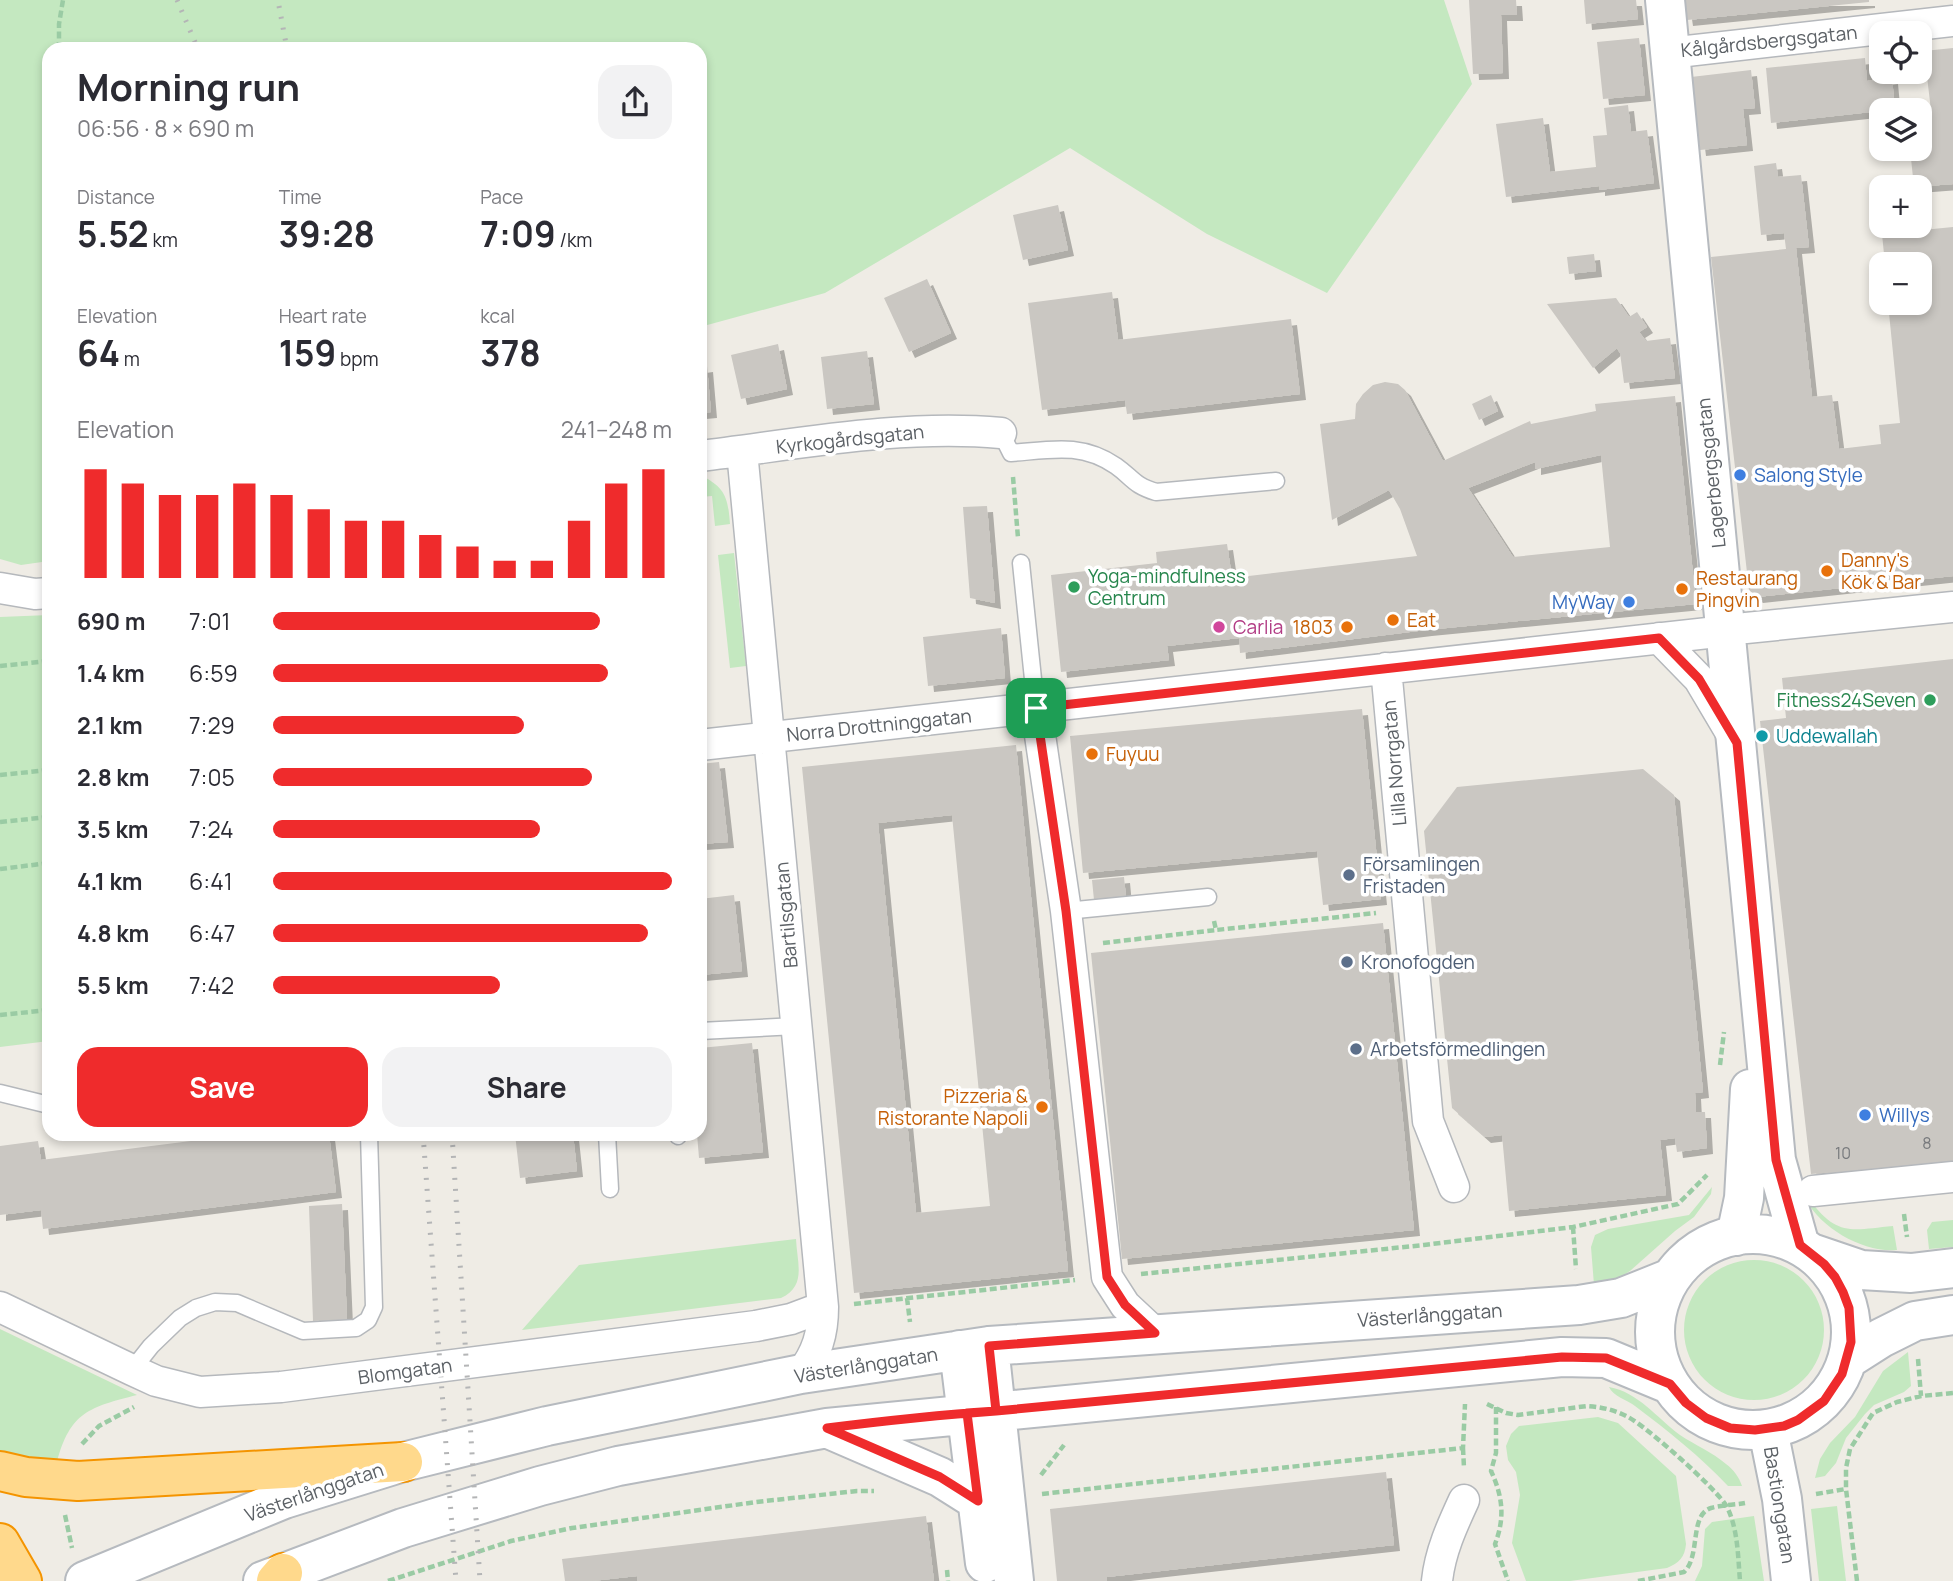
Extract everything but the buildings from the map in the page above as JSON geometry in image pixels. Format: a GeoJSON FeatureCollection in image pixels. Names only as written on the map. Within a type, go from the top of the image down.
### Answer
{"type":"FeatureCollection","features":[{"type":"Feature","properties":{"kind":"highway"},"geometry":{"type":"LineString","coordinates":[[0,1471],[26,1477],[78,1481],[404,1462]]}},
{"type":"Feature","properties":{"kind":"highway"},"geometry":{"type":"LineString","coordinates":[[0,1543],[22,1581]]}},
{"type":"Feature","properties":{"kind":"main road","name":"Lagerbergsgatan"},"geometry":{"type":"LineString","coordinates":[[1665,0],[1736,629],[1737,743],[1776,1160],[1805,1249]]}},
{"type":"Feature","properties":{"kind":"main road","name":"Lagerbergsgatan"},"geometry":{"type":"LineString","coordinates":[[1735,1236],[1744,1198],[1755,947]]}},
{"type":"Feature","properties":{"kind":"main road","name":"Västerlånggatan"},"geometry":{"type":"LineString","coordinates":[[1805,1249],[1835,1277],[1849,1308],[1851,1334],[1848,1359],[1835,1388],[1812,1411],[1798,1420],[1768,1430],[1742,1430],[1718,1424],[1695,1412],[1670,1384],[1657,1349],[1655,1324],[1660,1300],[1671,1278],[1694,1254],[1714,1242],[1735,1236],[1762,1234],[1788,1240],[1861,1270],[1910,1273],[1953,1268]]}},
{"type":"Feature","properties":{"kind":"main road","name":"Västerlånggatan"},"geometry":{"type":"LineString","coordinates":[[78,1565],[404,1462],[547,1426],[801,1374],[974,1348],[1155,1333],[1579,1305],[1621,1298],[1671,1278]]}},
{"type":"Feature","properties":{"kind":"main road"},"geometry":{"type":"LineString","coordinates":[[1848,1359],[1915,1321],[1953,1315]]}},
{"type":"Feature","properties":{"kind":"main road"},"geometry":{"type":"LineString","coordinates":[[974,1348],[982,1412],[1014,1581]]}},
{"type":"Feature","properties":{"kind":"main road","name":"Västerlånggatan"},"geometry":{"type":"LineString","coordinates":[[274,1578],[403,1528],[540,1486],[618,1466],[827,1428],[1562,1357],[1606,1358],[1670,1384]]}},
{"type":"Feature","properties":{"kind":"main road"},"geometry":{"type":"LineString","coordinates":[[982,1412],[978,1501],[987,1581]]}},
{"type":"Feature","properties":{"kind":"main road"},"geometry":{"type":"LineString","coordinates":[[827,1428],[940,1477],[978,1501]]}},
{"type":"Feature","properties":{"kind":"main road","name":"Bastiongatan"},"geometry":{"type":"LineString","coordinates":[[1768,1430],[1782,1499],[1791,1581]]}},
{"type":"Feature","properties":{"kind":"street","name":"Kålgårdsbergsgatan"},"geometry":{"type":"LineString","coordinates":[[1669,53],[1953,21]]}},
{"type":"Feature","properties":{"kind":"street","name":"Kyrkogårdsgatan"},"geometry":{"type":"LineString","coordinates":[[707,455],[922,430],[961,429],[1000,433]]}},
{"type":"Feature","properties":{"kind":"street","name":"Bartilsgatan"},"geometry":{"type":"LineString","coordinates":[[742,451],[823,1307],[819,1342],[812,1359],[801,1374]]}},
{"type":"Feature","properties":{"kind":"street"},"geometry":{"type":"LineString","coordinates":[[0,588],[42,594]]}},
{"type":"Feature","properties":{"kind":"street","name":"Norra Drottninggatan"},"geometry":{"type":"LineString","coordinates":[[707,744],[1953,607]]}},
{"type":"Feature","properties":{"kind":"street"},"geometry":{"type":"LineString","coordinates":[[1659,638],[1699,679],[1737,743]]}},
{"type":"Feature","properties":{"kind":"street","name":"Lilla Norrgatan"},"geometry":{"type":"LineString","coordinates":[[1386,668],[1428,1121],[1454,1187]]}},
{"type":"Feature","properties":{"kind":"street"},"geometry":{"type":"LineString","coordinates":[[1036,708],[1125,1305],[1155,1333]]}},
{"type":"Feature","properties":{"kind":"street"},"geometry":{"type":"LineString","coordinates":[[1814,1191],[1953,1177]]}},
{"type":"Feature","properties":{"kind":"street","name":"Blomgatan"},"geometry":{"type":"LineString","coordinates":[[0,1307],[156,1381],[200,1392],[241,1391],[756,1326],[791,1319],[823,1307]]}},
{"type":"Feature","properties":{"kind":"street"},"geometry":{"type":"LineString","coordinates":[[1437,1581],[1438,1566],[1448,1533],[1465,1500]]}},
{"type":"Feature","properties":{"kind":"lane"},"geometry":{"type":"LineString","coordinates":[[1000,433],[1011,453],[1073,448],[1095,454],[1117,466],[1140,487],[1156,492],[1276,481]]}},
{"type":"Feature","properties":{"kind":"lane"},"geometry":{"type":"LineString","coordinates":[[1021,563],[1036,708]]}},
{"type":"Feature","properties":{"kind":"lane"},"geometry":{"type":"LineString","coordinates":[[1066,911],[1208,897]]}},
{"type":"Feature","properties":{"kind":"lane"},"geometry":{"type":"LineString","coordinates":[[707,1031],[796,1027]]}},
{"type":"Feature","properties":{"kind":"lane"},"geometry":{"type":"LineString","coordinates":[[0,1093],[42,1103]]}},
{"type":"Feature","properties":{"kind":"lane"},"geometry":{"type":"LineString","coordinates":[[132,1370],[151,1346],[180,1318],[196,1308],[215,1302],[237,1303],[303,1331],[356,1328],[368,1320],[374,1307],[369,1141]]}},
{"type":"Feature","properties":{"kind":"lane"},"geometry":{"type":"LineString","coordinates":[[607,1141],[610,1189]]}},
{"type":"Feature","properties":{"kind":"path"},"geometry":{"type":"LineString","coordinates":[[59,42],[63,0]]}},
{"type":"Feature","properties":{"kind":"path"},"geometry":{"type":"LineString","coordinates":[[1014,493],[1021,563]]}},
{"type":"Feature","properties":{"kind":"path"},"geometry":{"type":"LineString","coordinates":[[0,666],[42,662]]}},
{"type":"Feature","properties":{"kind":"path"},"geometry":{"type":"LineString","coordinates":[[0,775],[42,770]]}},
{"type":"Feature","properties":{"kind":"path"},"geometry":{"type":"LineString","coordinates":[[0,822],[42,818]]}},
{"type":"Feature","properties":{"kind":"path"},"geometry":{"type":"LineString","coordinates":[[0,869],[42,864]]}},
{"type":"Feature","properties":{"kind":"path"},"geometry":{"type":"LineString","coordinates":[[1208,897],[1216,930]]}},
{"type":"Feature","properties":{"kind":"path"},"geometry":{"type":"LineString","coordinates":[[1114,941],[1377,913]]}},
{"type":"Feature","properties":{"kind":"path"},"geometry":{"type":"LineString","coordinates":[[0,1015],[42,1011]]}},
{"type":"Feature","properties":{"kind":"path"},"geometry":{"type":"LineString","coordinates":[[1120,1276],[1573,1227],[1678,1205],[1715,1166]]}},
{"type":"Feature","properties":{"kind":"path"},"geometry":{"type":"LineString","coordinates":[[1904,1213],[1908,1249]]}},
{"type":"Feature","properties":{"kind":"path"},"geometry":{"type":"LineString","coordinates":[[1573,1227],[1576,1272]]}},
{"type":"Feature","properties":{"kind":"path"},"geometry":{"type":"LineString","coordinates":[[823,1307],[1076,1280]]}},
{"type":"Feature","properties":{"kind":"path"},"geometry":{"type":"LineString","coordinates":[[1917,1347],[1921,1396]]}},
{"type":"Feature","properties":{"kind":"path"},"geometry":{"type":"LineString","coordinates":[[1857,1581],[1846,1489],[1850,1449],[1873,1413],[1897,1402],[1921,1396],[1953,1393]]}},
{"type":"Feature","properties":{"kind":"path"},"geometry":{"type":"LineString","coordinates":[[1035,1494],[1463,1448],[1466,1399]]}},
{"type":"Feature","properties":{"kind":"path"},"geometry":{"type":"LineString","coordinates":[[1477,1402],[1518,1415],[1587,1406],[1611,1409],[1632,1419],[1710,1487],[1727,1507],[1736,1537],[1740,1581]]}},
{"type":"Feature","properties":{"kind":"path"},"geometry":{"type":"LineString","coordinates":[[79,1448],[86,1437],[99,1426],[140,1404]]}},
{"type":"Feature","properties":{"kind":"path"},"geometry":{"type":"LineString","coordinates":[[1812,1494],[1846,1489]]}},
{"type":"Feature","properties":{"kind":"path"},"geometry":{"type":"LineString","coordinates":[[388,1581],[511,1541],[572,1528],[756,1502],[857,1491],[884,1492]]}},
{"type":"Feature","properties":{"kind":"path"},"geometry":{"type":"LineString","coordinates":[[1637,1581],[1677,1576],[1684,1572],[1692,1561],[1700,1517],[1712,1508],[1751,1502]]}},
{"type":"Feature","properties":{"kind":"path"},"geometry":{"type":"LineString","coordinates":[[65,1515],[78,1565]]}},
{"type":"Feature","properties":{"kind":"path"},"geometry":{"type":"LineString","coordinates":[[946,1568],[948,1581]]}},
{"type":"Feature","properties":{"kind":"green space"},"geometry":{"type":"Polygon","coordinates":[[[0,0],[1444,0],[1472,84],[1327,293],[1207,234],[1070,148],[825,293],[707,325],[707,42],[42,42],[42,562],[21,565],[0,559],[0,0]]]}},
{"type":"Feature","properties":{"kind":"green space"},"geometry":{"type":"Polygon","coordinates":[[[707,479],[724,494],[730,524],[715,526],[712,496],[707,496],[707,479]]]}},
{"type":"Feature","properties":{"kind":"green space"},"geometry":{"type":"Polygon","coordinates":[[[734,553],[746,666],[730,668],[718,555],[734,553]]]}},
{"type":"Feature","properties":{"kind":"green space"},"geometry":{"type":"Polygon","coordinates":[[[42,615],[42,1042],[0,1047],[0,617],[42,615]]]}},
{"type":"Feature","properties":{"kind":"green space"},"geometry":{"type":"Polygon","coordinates":[[[1712,1187],[1711,1194],[1694,1217],[1630,1271],[1617,1279],[1594,1285],[1591,1247],[1595,1235],[1608,1229],[1689,1215],[1712,1187]]]}},
{"type":"Feature","properties":{"kind":"green space"},"geometry":{"type":"Polygon","coordinates":[[[1809,1199],[1828,1220],[1846,1228],[1893,1226],[1897,1250],[1871,1248],[1845,1237],[1813,1211],[1806,1200],[1809,1199]]]}},
{"type":"Feature","properties":{"kind":"green space"},"geometry":{"type":"Polygon","coordinates":[[[1953,1220],[1953,1247],[1929,1249],[1927,1230],[1932,1222],[1953,1220]]]}},
{"type":"Feature","properties":{"kind":"green space"},"geometry":{"type":"Polygon","coordinates":[[[796,1239],[799,1273],[794,1287],[781,1298],[522,1330],[579,1265],[796,1239]]]}},
{"type":"Feature","properties":{"kind":"green space"},"geometry":{"type":"Polygon","coordinates":[[[1754,1260],[1781,1265],[1803,1281],[1819,1303],[1824,1330],[1819,1357],[1803,1379],[1781,1395],[1754,1400],[1727,1395],[1705,1379],[1689,1357],[1684,1330],[1689,1303],[1705,1281],[1727,1265],[1754,1260]]]}},
{"type":"Feature","properties":{"kind":"green space"},"geometry":{"type":"Polygon","coordinates":[[[0,1329],[137,1395],[94,1408],[84,1414],[68,1432],[57,1462],[0,1454],[0,1329]]]}},
{"type":"Feature","properties":{"kind":"green space"},"geometry":{"type":"Polygon","coordinates":[[[1908,1352],[1911,1386],[1904,1392],[1874,1405],[1846,1438],[1836,1463],[1825,1476],[1815,1478],[1820,1459],[1830,1443],[1855,1417],[1883,1371],[1908,1352]]]}},
{"type":"Feature","properties":{"kind":"green space"},"geometry":{"type":"Polygon","coordinates":[[[1609,1387],[1629,1394],[1680,1435],[1721,1460],[1734,1471],[1742,1486],[1728,1486],[1683,1444],[1609,1387]]]}},
{"type":"Feature","properties":{"kind":"green space"},"geometry":{"type":"Polygon","coordinates":[[[1598,1417],[1618,1423],[1676,1476],[1686,1544],[1683,1556],[1667,1568],[1570,1581],[1526,1581],[1512,1543],[1520,1495],[1516,1472],[1508,1460],[1506,1446],[1511,1434],[1519,1426],[1598,1417]]]}},
{"type":"Feature","properties":{"kind":"green space"},"geometry":{"type":"Polygon","coordinates":[[[1837,1506],[1846,1581],[1819,1581],[1811,1509],[1837,1506]]]}},
{"type":"Feature","properties":{"kind":"green space"},"geometry":{"type":"Polygon","coordinates":[[[1754,1516],[1764,1581],[1695,1581],[1702,1566],[1705,1529],[1712,1522],[1754,1516]]]}},
{"type":"Feature","properties":{"kind":"railway"},"geometry":{"type":"LineString","coordinates":[[177,0],[195,42]]}},
{"type":"Feature","properties":{"kind":"railway"},"geometry":{"type":"LineString","coordinates":[[279,6],[286,42]]}},
{"type":"Feature","properties":{"kind":"railway"},"geometry":{"type":"LineString","coordinates":[[424,1141],[456,1581]]}},
{"type":"Feature","properties":{"kind":"railway"},"geometry":{"type":"LineString","coordinates":[[452,1141],[480,1581]]}},
{"type":"Feature","properties":{"kind":"place","name":"Salong Style"},"geometry":{"type":"Point","coordinates":[1740,475]}},
{"type":"Feature","properties":{"kind":"place","name":"Danny's Kök & Bar"},"geometry":{"type":"Point","coordinates":[1827,571]}},
{"type":"Feature","properties":{"kind":"place","name":"Yoga-mindfulness Centrum"},"geometry":{"type":"Point","coordinates":[1074,587]}},
{"type":"Feature","properties":{"kind":"place","name":"Restaurang Pingvin"},"geometry":{"type":"Point","coordinates":[1682,589]}},
{"type":"Feature","properties":{"kind":"place","name":"MyWay"},"geometry":{"type":"Point","coordinates":[1629,602]}},
{"type":"Feature","properties":{"kind":"place","name":"Eat"},"geometry":{"type":"Point","coordinates":[1393,620]}},
{"type":"Feature","properties":{"kind":"place","name":"Carlia"},"geometry":{"type":"Point","coordinates":[1219,627]}},
{"type":"Feature","properties":{"kind":"place","name":"1803"},"geometry":{"type":"Point","coordinates":[1347,627]}},
{"type":"Feature","properties":{"kind":"place","name":"Fitness24Seven"},"geometry":{"type":"Point","coordinates":[1930,700]}},
{"type":"Feature","properties":{"kind":"place","name":"Uddewallah"},"geometry":{"type":"Point","coordinates":[1762,736]}},
{"type":"Feature","properties":{"kind":"place","name":"Fuyuu"},"geometry":{"type":"Point","coordinates":[1092,754]}},
{"type":"Feature","properties":{"kind":"place","name":"Församlingen Fristaden"},"geometry":{"type":"Point","coordinates":[1349,875]}},
{"type":"Feature","properties":{"kind":"place","name":"Kronofogden"},"geometry":{"type":"Point","coordinates":[1347,962]}},
{"type":"Feature","properties":{"kind":"place","name":"Arbetsförmedlingen"},"geometry":{"type":"Point","coordinates":[1356,1049]}},
{"type":"Feature","properties":{"kind":"place","name":"Pizzeria & Ristorante Napoli"},"geometry":{"type":"Point","coordinates":[1042,1107]}},
{"type":"Feature","properties":{"kind":"place","name":"Willys"},"geometry":{"type":"Point","coordinates":[1865,1115]}},
{"type":"Feature","properties":{"kind":"route"},"geometry":{"type":"LineString","coordinates":[[1036,708],[1066,911],[1107,1277],[1125,1305],[1155,1333],[989,1346],[996,1411],[967,1413],[926,1417],[827,1428],[940,1477],[978,1501],[967,1413],[996,1411],[1348,1379],[1562,1357],[1606,1358],[1670,1384],[1695,1412],[1730,1428],[1768,1430],[1784,1426],[1798,1420],[1824,1401],[1835,1388],[1848,1359],[1851,1342],[1849,1308],[1835,1277],[1824,1264],[1800,1245],[1776,1160],[1737,743],[1699,679],[1659,638],[1036,708]]}}]}
